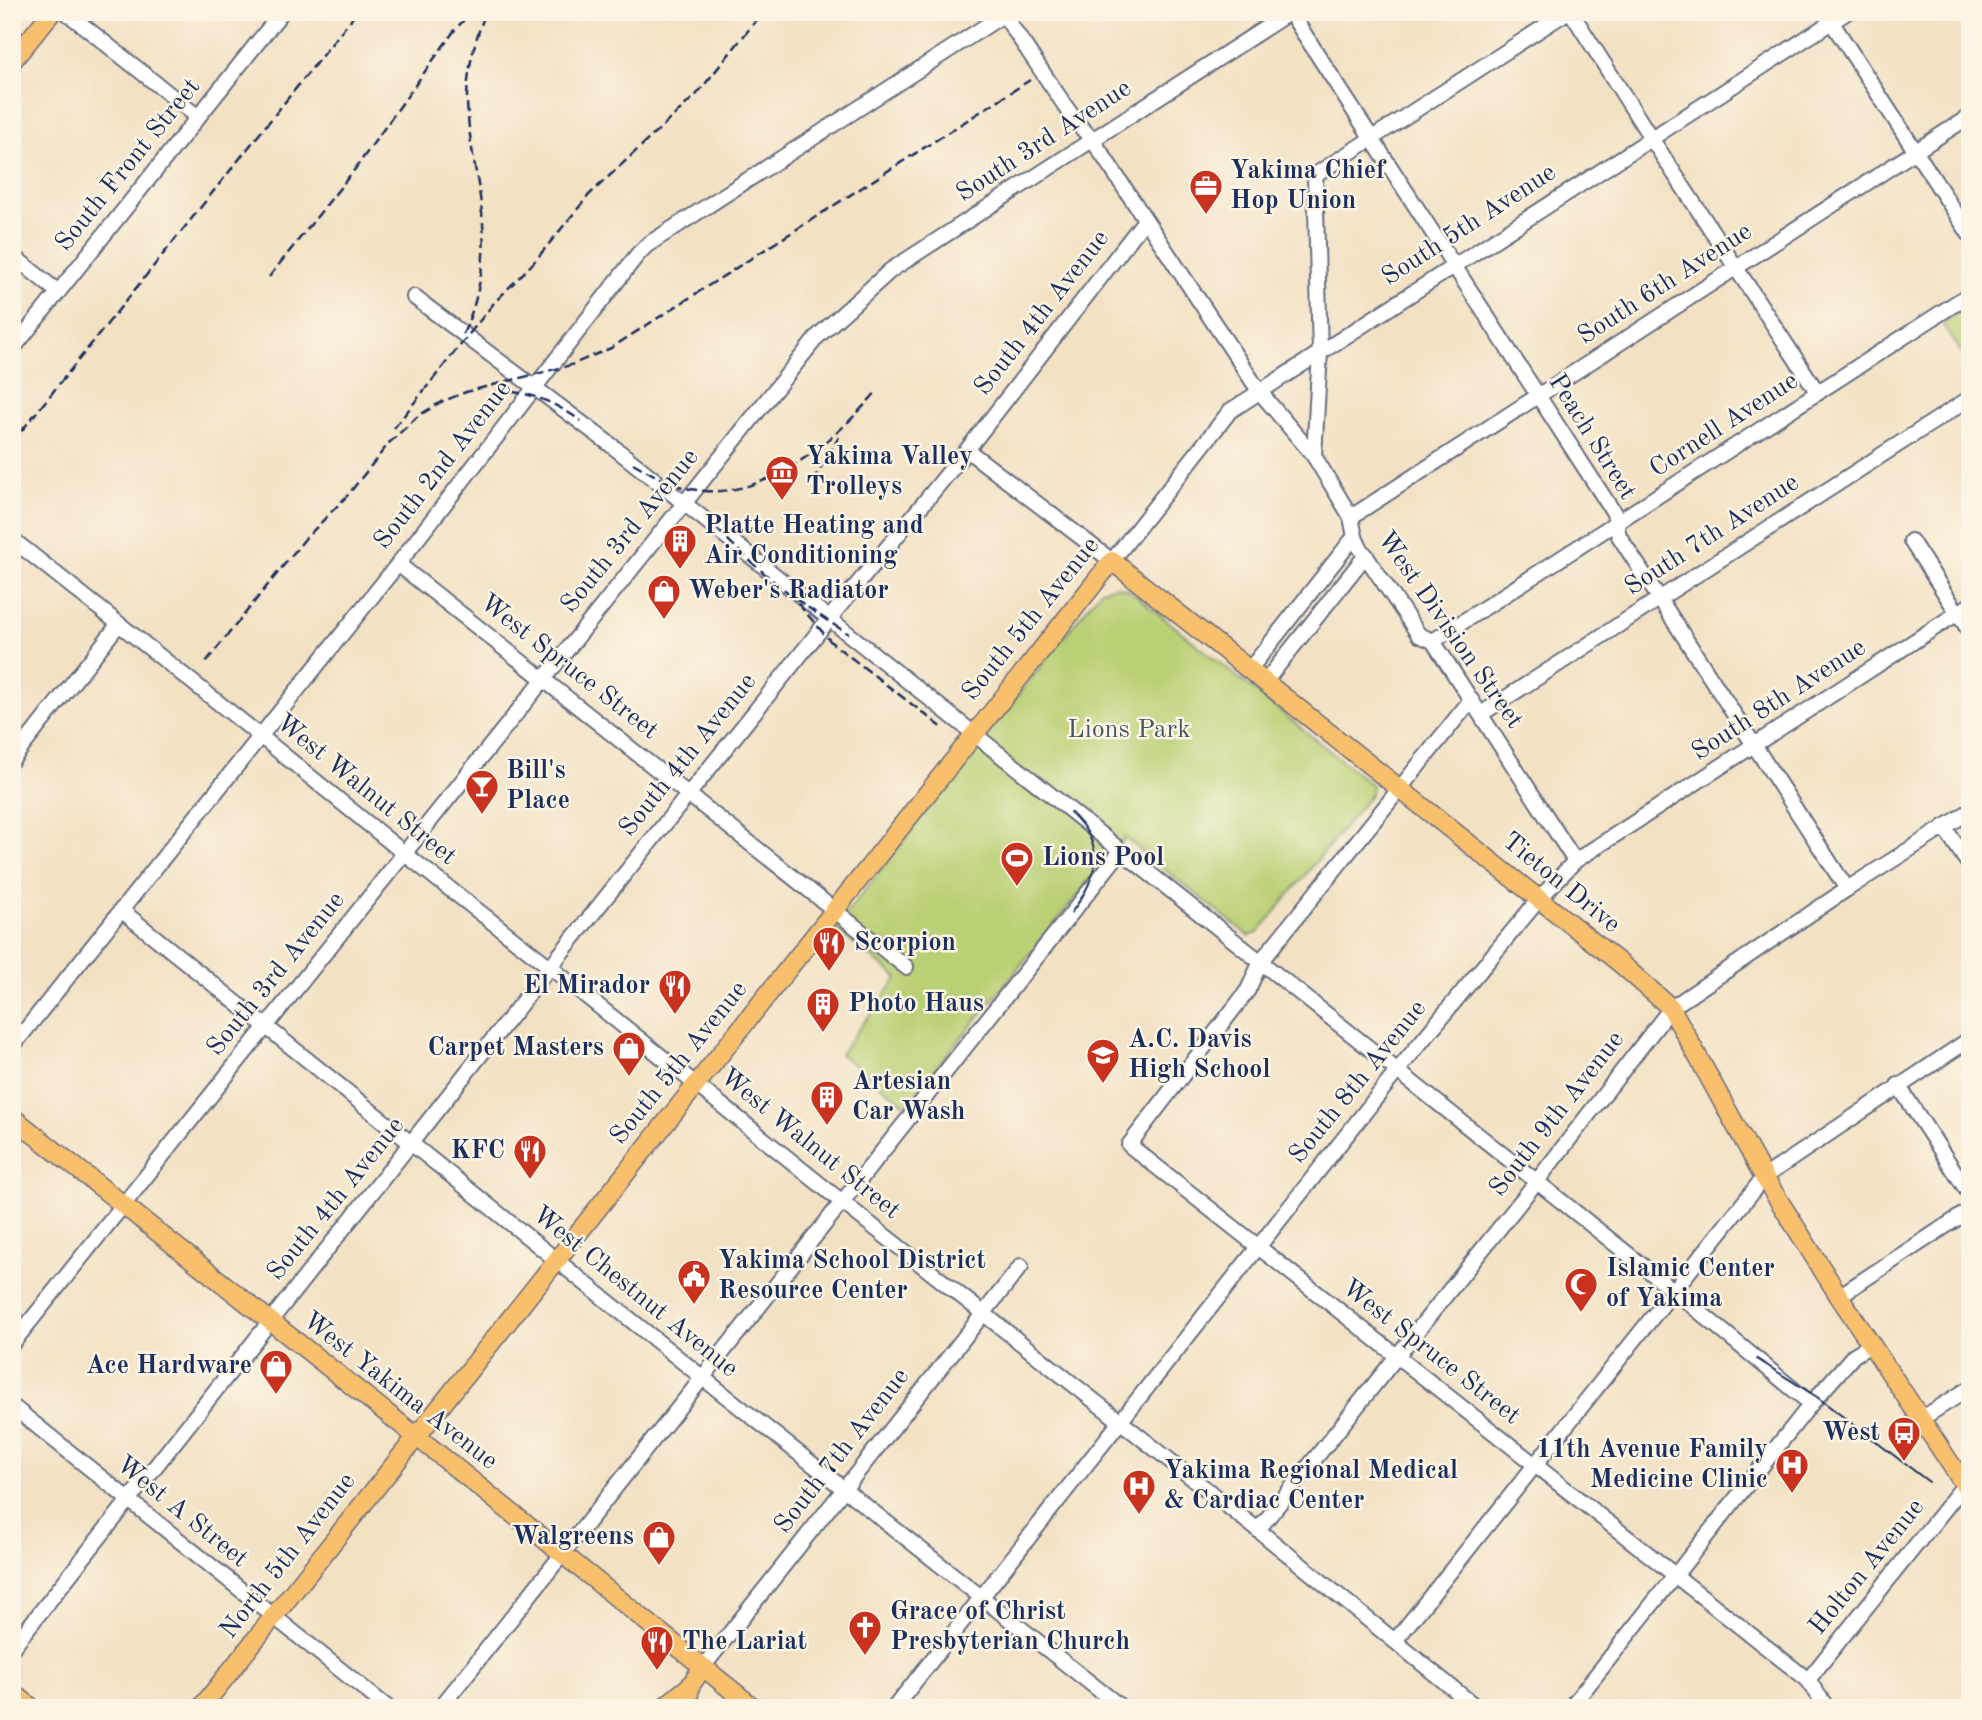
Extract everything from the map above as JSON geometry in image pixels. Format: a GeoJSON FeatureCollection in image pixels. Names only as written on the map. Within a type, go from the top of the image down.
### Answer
{"type":"FeatureCollection","features":[{"type":"Feature","properties":{"kind":"main road"},"geometry":{"type":"LineString","coordinates":[[12,61],[52,12]]}},
{"type":"Feature","properties":{"kind":"main road","name":"Tieton Drive"},"geometry":{"type":"LineString","coordinates":[[1112,561],[1621,964],[1671,1008],[1763,1177],[1967,1489]]}},
{"type":"Feature","properties":{"kind":"main road","name":"South 5th Avenue"},"geometry":{"type":"LineString","coordinates":[[416,1436],[1112,561]]}},
{"type":"Feature","properties":{"kind":"main road","name":"West Yakima Avenue"},"geometry":{"type":"LineString","coordinates":[[12,1117],[416,1436],[754,1708]]}},
{"type":"Feature","properties":{"kind":"main road","name":"North 5th Avenue"},"geometry":{"type":"LineString","coordinates":[[201,1708],[416,1436]]}},
{"type":"Feature","properties":{"kind":"main road"},"geometry":{"type":"LineString","coordinates":[[663,1708],[690,1686],[703,1667]]}},
{"type":"Feature","properties":{"kind":"main road"},"geometry":{"type":"LineString","coordinates":[[687,1708],[690,1686]]}},
{"type":"Feature","properties":{"kind":"main road"},"geometry":{"type":"LineString","coordinates":[[12,1692],[32,1708]]}},
{"type":"Feature","properties":{"kind":"street"},"geometry":{"type":"LineString","coordinates":[[66,12],[198,117]]}},
{"type":"Feature","properties":{"kind":"street","name":"South Front Street"},"geometry":{"type":"LineString","coordinates":[[12,350],[282,12]]}},
{"type":"Feature","properties":{"kind":"street","name":"South 3rd Avenue"},"geometry":{"type":"LineString","coordinates":[[12,1344],[818,336],[891,270],[1290,12]]}},
{"type":"Feature","properties":{"kind":"street","name":"Peach Street"},"geometry":{"type":"LineString","coordinates":[[1290,12],[1614,513],[1619,536],[1847,889]]}},
{"type":"Feature","properties":{"kind":"street"},"geometry":{"type":"LineString","coordinates":[[1314,456],[1320,352],[1315,175],[1569,12],[1818,393]]}},
{"type":"Feature","properties":{"kind":"street","name":"South 5th Avenue"},"geometry":{"type":"LineString","coordinates":[[1112,561],[1230,411],[1651,138],[1829,17],[1847,12]]}},
{"type":"Feature","properties":{"kind":"street","name":"West Division Street"},"geometry":{"type":"LineString","coordinates":[[1003,13],[1076,122],[1092,139],[1259,391],[1314,456],[1351,517],[1355,536],[1366,555],[1419,635],[1433,641],[1575,861]]}},
{"type":"Feature","properties":{"kind":"street","name":"South 2nd Avenue"},"geometry":{"type":"LineString","coordinates":[[12,1046],[398,564],[647,245],[1003,13]]}},
{"type":"Feature","properties":{"kind":"street"},"geometry":{"type":"LineString","coordinates":[[1829,17],[1970,235]]}},
{"type":"Feature","properties":{"kind":"street","name":"South 6th Avenue"},"geometry":{"type":"LineString","coordinates":[[1351,517],[1970,116]]}},
{"type":"Feature","properties":{"kind":"street","name":"South 4th Avenue"},"geometry":{"type":"LineString","coordinates":[[12,1648],[550,967],[967,450],[1145,220]]}},
{"type":"Feature","properties":{"kind":"street"},"geometry":{"type":"LineString","coordinates":[[12,255],[58,292]]}},
{"type":"Feature","properties":{"kind":"street","name":"Cornell Avenue"},"geometry":{"type":"LineString","coordinates":[[1433,641],[1970,294]]}},
{"type":"Feature","properties":{"kind":"street"},"geometry":{"type":"LineString","coordinates":[[414,297],[535,386],[684,502],[1537,1181],[1811,1404]]}},
{"type":"Feature","properties":{"kind":"street","name":"South 7th Avenue"},"geometry":{"type":"LineString","coordinates":[[1480,714],[1970,398]]}},
{"type":"Feature","properties":{"kind":"street","name":"Tieton Drive"},"geometry":{"type":"LineString","coordinates":[[967,450],[1112,561]]}},
{"type":"Feature","properties":{"kind":"street"},"geometry":{"type":"LineString","coordinates":[[1250,670],[1355,536]]}},
{"type":"Feature","properties":{"kind":"street","name":"West Walnut Street"},"geometry":{"type":"LineString","coordinates":[[12,539],[842,1202],[1258,1530],[1477,1708]]}},
{"type":"Feature","properties":{"kind":"street"},"geometry":{"type":"LineString","coordinates":[[1911,541],[1964,609],[1970,632]]}},
{"type":"Feature","properties":{"kind":"street"},"geometry":{"type":"LineString","coordinates":[[1265,682],[1366,555]]}},
{"type":"Feature","properties":{"kind":"street","name":"West Spruce Street"},"geometry":{"type":"LineString","coordinates":[[398,564],[906,967]]}},
{"type":"Feature","properties":{"kind":"street","name":"South 8th Avenue"},"geometry":{"type":"LineString","coordinates":[[894,1708],[1398,1070],[1539,899],[1575,861],[1964,609]]}},
{"type":"Feature","properties":{"kind":"street"},"geometry":{"type":"LineString","coordinates":[[12,760],[118,625]]}},
{"type":"Feature","properties":{"kind":"street"},"geometry":{"type":"LineString","coordinates":[[1261,961],[1471,699]]}},
{"type":"Feature","properties":{"kind":"street","name":"South 9th Avenue"},"geometry":{"type":"LineString","coordinates":[[1258,1530],[1537,1181],[1671,1008],[1847,889],[1970,811]]}},
{"type":"Feature","properties":{"kind":"street"},"geometry":{"type":"LineString","coordinates":[[1944,827],[1970,866]]}},
{"type":"Feature","properties":{"kind":"street"},"geometry":{"type":"LineString","coordinates":[[440,1708],[1121,851]]}},
{"type":"Feature","properties":{"kind":"street","name":"West Chestnut Avenue"},"geometry":{"type":"LineString","coordinates":[[121,910],[411,1145],[1118,1707]]}},
{"type":"Feature","properties":{"kind":"street","name":"West Spruce Street"},"geometry":{"type":"LineString","coordinates":[[1261,961],[1248,990],[1129,1145],[1808,1680],[1827,1708]]}},
{"type":"Feature","properties":{"kind":"street"},"geometry":{"type":"LineString","coordinates":[[1395,1641],[1763,1177],[1970,1039]]}},
{"type":"Feature","properties":{"kind":"street"},"geometry":{"type":"LineString","coordinates":[[1898,1085],[1970,1195]]}},
{"type":"Feature","properties":{"kind":"street"},"geometry":{"type":"LineString","coordinates":[[1839,1296],[1970,1210]]}},
{"type":"Feature","properties":{"kind":"street","name":"South 7th Avenue"},"geometry":{"type":"LineString","coordinates":[[703,1667],[1021,1266]]}},
{"type":"Feature","properties":{"kind":"street"},"geometry":{"type":"LineString","coordinates":[[1570,1708],[1811,1404],[1854,1355],[1872,1344]]}},
{"type":"Feature","properties":{"kind":"street"},"geometry":{"type":"LineString","coordinates":[[1921,1419],[1970,1388]]}},
{"type":"Feature","properties":{"kind":"street","name":"West A Street"},"geometry":{"type":"LineString","coordinates":[[12,1406],[387,1708]]}},
{"type":"Feature","properties":{"kind":"street","name":"Holton Avenue"},"geometry":{"type":"LineString","coordinates":[[1808,1680],[1967,1489]]}},
{"type":"Feature","properties":{"kind":"green space"},"geometry":{"type":"Polygon","coordinates":[[[1970,305],[1970,365],[1942,323],[1970,305]]]}},
{"type":"Feature","properties":{"kind":"green space","name":"Lions Park"},"geometry":{"type":"Polygon","coordinates":[[[1116,586],[1129,590],[1372,785],[1371,794],[1258,933],[1249,936],[1125,838],[906,1105],[840,1054],[898,978],[835,928],[1101,590],[1116,586]]]}},
{"type":"Feature","properties":{"kind":"tram line"},"geometry":{"type":"LineString","coordinates":[[1070,812],[1090,837],[1095,861],[1088,886],[1071,913]]}},
{"type":"Feature","properties":{"kind":"tram line"},"geometry":{"type":"LineString","coordinates":[[1757,1359],[1817,1397],[1929,1482]]}},
{"type":"Feature","properties":{"kind":"railway"},"geometry":{"type":"LineString","coordinates":[[12,443],[357,12]]}},
{"type":"Feature","properties":{"kind":"railway"},"geometry":{"type":"LineString","coordinates":[[269,277],[355,169],[454,31],[471,12]]}},
{"type":"Feature","properties":{"kind":"railway"},"geometry":{"type":"LineString","coordinates":[[463,334],[478,291],[483,260],[482,213],[467,96],[473,53],[486,12]]}},
{"type":"Feature","properties":{"kind":"railway"},"geometry":{"type":"LineString","coordinates":[[394,428],[494,303],[534,262],[589,195],[697,94],[763,12]]}},
{"type":"Feature","properties":{"kind":"railway"},"geometry":{"type":"LineString","coordinates":[[206,662],[304,540],[347,496],[389,443],[418,416],[441,402],[466,392],[571,365],[611,348],[1030,80]]}},
{"type":"Feature","properties":{"kind":"railway"},"geometry":{"type":"LineString","coordinates":[[496,391],[541,399],[581,421]]}},
{"type":"Feature","properties":{"kind":"railway"},"geometry":{"type":"LineString","coordinates":[[633,463],[668,482],[691,489],[718,491],[744,487],[770,478],[818,448],[840,430],[877,391]]}},
{"type":"Feature","properties":{"kind":"railway"},"geometry":{"type":"LineString","coordinates":[[812,482],[839,437]]}},
{"type":"Feature","properties":{"kind":"railway"},"geometry":{"type":"LineString","coordinates":[[717,529],[780,586],[849,634]]}},
{"type":"Feature","properties":{"kind":"railway"},"geometry":{"type":"LineString","coordinates":[[788,592],[832,643],[944,729]]}},
{"type":"Feature","properties":{"kind":"place","name":"Yakima Chief Hop Union"},"geometry":{"type":"Point","coordinates":[1206,216]}},
{"type":"Feature","properties":{"kind":"place","name":"Yakima Valley Trolleys"},"geometry":{"type":"Point","coordinates":[782,502]}},
{"type":"Feature","properties":{"kind":"place","name":"Platte Heating and Air Conditioning"},"geometry":{"type":"Point","coordinates":[680,571]}},
{"type":"Feature","properties":{"kind":"place","name":"Weber's Radiator"},"geometry":{"type":"Point","coordinates":[664,621]}},
{"type":"Feature","properties":{"kind":"place","name":"Bill's Place"},"geometry":{"type":"Point","coordinates":[482,816]}},
{"type":"Feature","properties":{"kind":"place","name":"Lions Pool"},"geometry":{"type":"Point","coordinates":[1017,888]}},
{"type":"Feature","properties":{"kind":"place","name":"Scorpion"},"geometry":{"type":"Point","coordinates":[829,973]}},
{"type":"Feature","properties":{"kind":"place","name":"El Mirador"},"geometry":{"type":"Point","coordinates":[675,1016]}},
{"type":"Feature","properties":{"kind":"place","name":"Photo Haus"},"geometry":{"type":"Point","coordinates":[823,1034]}},
{"type":"Feature","properties":{"kind":"place","name":"Carpet Masters"},"geometry":{"type":"Point","coordinates":[629,1078]}},
{"type":"Feature","properties":{"kind":"place","name":"A.C. Davis High School"},"geometry":{"type":"Point","coordinates":[1103,1085]}},
{"type":"Feature","properties":{"kind":"place","name":"Artesian Car Wash"},"geometry":{"type":"Point","coordinates":[827,1127]}},
{"type":"Feature","properties":{"kind":"place","name":"KFC"},"geometry":{"type":"Point","coordinates":[530,1181]}},
{"type":"Feature","properties":{"kind":"place","name":"Yakima School District Resource Center"},"geometry":{"type":"Point","coordinates":[694,1306]}},
{"type":"Feature","properties":{"kind":"place","name":"Islamic Center of Yakima"},"geometry":{"type":"Point","coordinates":[1581,1314]}},
{"type":"Feature","properties":{"kind":"place","name":"Ace Hardware"},"geometry":{"type":"Point","coordinates":[276,1396]}},
{"type":"Feature","properties":{"kind":"place","name":"West"},"geometry":{"type":"Point","coordinates":[1904,1463]}},
{"type":"Feature","properties":{"kind":"place","name":"11th Avenue Family Medicine Clinic"},"geometry":{"type":"Point","coordinates":[1792,1495]}},
{"type":"Feature","properties":{"kind":"place","name":"Yakima Regional Medical & Cardiac Center"},"geometry":{"type":"Point","coordinates":[1139,1516]}},
{"type":"Feature","properties":{"kind":"place","name":"Walgreens"},"geometry":{"type":"Point","coordinates":[659,1567]}},
{"type":"Feature","properties":{"kind":"place","name":"Grace of Christ Presbyterian Church"},"geometry":{"type":"Point","coordinates":[865,1657]}},
{"type":"Feature","properties":{"kind":"place","name":"The Lariat"},"geometry":{"type":"Point","coordinates":[657,1672]}}]}
